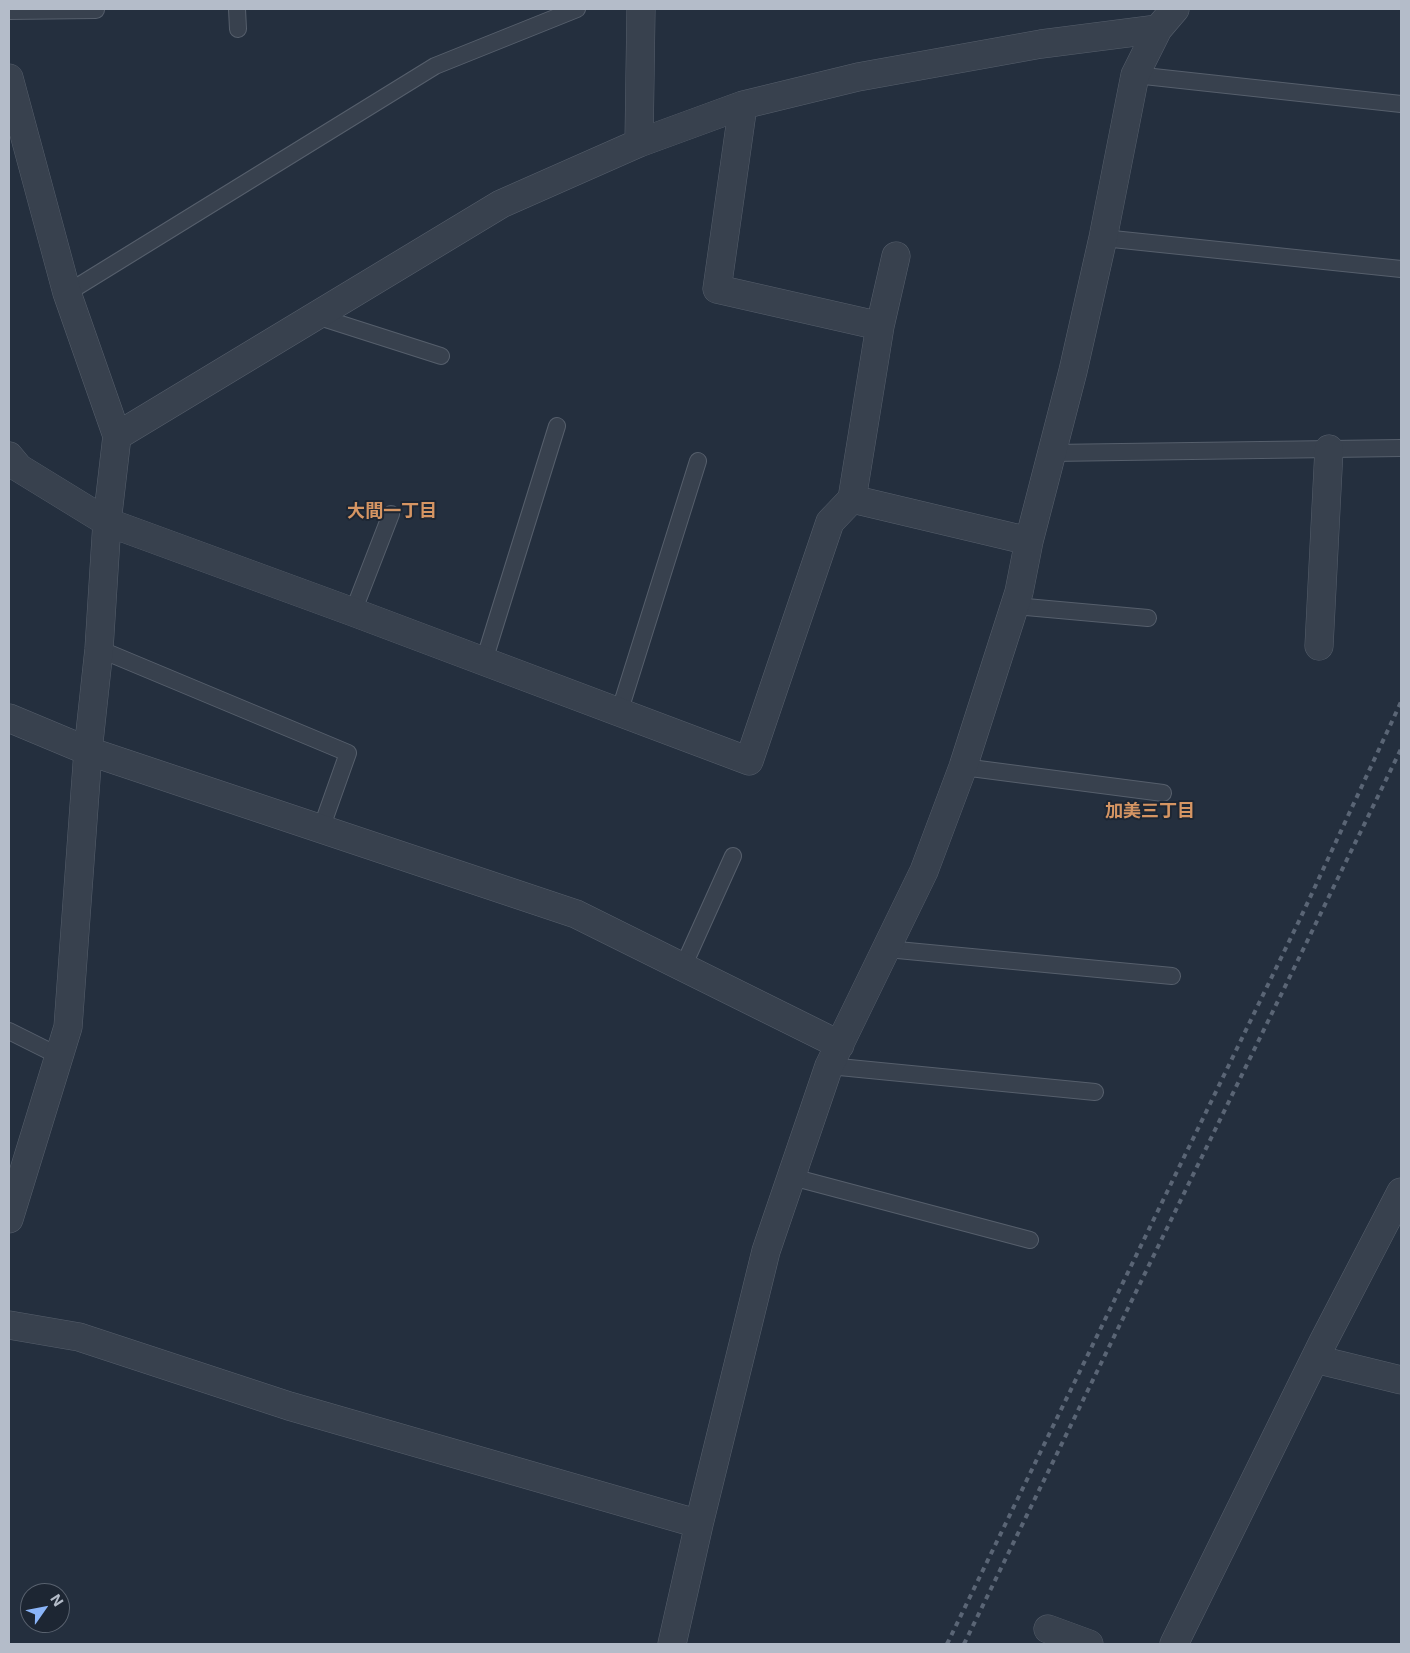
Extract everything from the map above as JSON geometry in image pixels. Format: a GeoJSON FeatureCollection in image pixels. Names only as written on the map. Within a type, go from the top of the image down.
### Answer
{"type":"FeatureCollection","features":[{"type":"Feature","properties":{"kind":"street"},"geometry":{"type":"LineString","coordinates":[[639,143],[640,9]]}},
{"type":"Feature","properties":{"kind":"street"},"geometry":{"type":"LineString","coordinates":[[117,436],[501,204],[639,143],[743,105],[858,77],[1042,44],[1166,19]]}},
{"type":"Feature","properties":{"kind":"street"},"geometry":{"type":"LineString","coordinates":[[672,1644],[699,1524],[766,1251],[835,1056],[924,871],[963,767],[1015,606],[1029,541],[1103,238],[1135,75],[1166,19]]}},
{"type":"Feature","properties":{"kind":"street"},"geometry":{"type":"LineString","coordinates":[[9,78],[67,292],[117,436],[107,522],[99,649],[88,751],[68,1027],[9,1219]]}},
{"type":"Feature","properties":{"kind":"street"},"geometry":{"type":"LineString","coordinates":[[743,105],[717,289],[880,326]]}},
{"type":"Feature","properties":{"kind":"street"},"geometry":{"type":"LineString","coordinates":[[9,456],[19,468],[107,522],[354,612],[749,761],[830,522],[852,499],[880,326],[896,256]]}},
{"type":"Feature","properties":{"kind":"street"},"geometry":{"type":"LineString","coordinates":[[1319,646],[1329,449]]}},
{"type":"Feature","properties":{"kind":"street"},"geometry":{"type":"LineString","coordinates":[[852,499],[1029,541]]}},
{"type":"Feature","properties":{"kind":"street"},"geometry":{"type":"LineString","coordinates":[[9,718],[88,751],[576,914],[683,967],[835,1056]]}},
{"type":"Feature","properties":{"kind":"street"},"geometry":{"type":"LineString","coordinates":[[1174,1644],[1315,1359],[1401,1192]]}},
{"type":"Feature","properties":{"kind":"street"},"geometry":{"type":"LineString","coordinates":[[9,1325],[79,1337],[289,1406],[699,1524]]}},
{"type":"Feature","properties":{"kind":"street"},"geometry":{"type":"LineString","coordinates":[[1315,1359],[1401,1380]]}},
{"type":"Feature","properties":{"kind":"street"},"geometry":{"type":"LineString","coordinates":[[1048,1629],[1088,1644]]}},
{"type":"Feature","properties":{"kind":"lane"},"geometry":{"type":"LineString","coordinates":[[238,9],[238,29]]}},
{"type":"Feature","properties":{"kind":"lane"},"geometry":{"type":"LineString","coordinates":[[67,292],[435,66],[577,9]]}},
{"type":"Feature","properties":{"kind":"lane"},"geometry":{"type":"LineString","coordinates":[[9,11],[96,10]]}},
{"type":"Feature","properties":{"kind":"lane"},"geometry":{"type":"LineString","coordinates":[[1135,75],[1401,104]]}},
{"type":"Feature","properties":{"kind":"lane"},"geometry":{"type":"LineString","coordinates":[[1103,238],[1401,269]]}},
{"type":"Feature","properties":{"kind":"lane"},"geometry":{"type":"LineString","coordinates":[[316,316],[441,356]]}},
{"type":"Feature","properties":{"kind":"lane"},"geometry":{"type":"LineString","coordinates":[[484,661],[556,426]]}},
{"type":"Feature","properties":{"kind":"lane"},"geometry":{"type":"LineString","coordinates":[[1052,453],[1401,448]]}},
{"type":"Feature","properties":{"kind":"lane"},"geometry":{"type":"LineString","coordinates":[[619,713],[698,461]]}},
{"type":"Feature","properties":{"kind":"lane"},"geometry":{"type":"LineString","coordinates":[[354,612],[391,514]]}},
{"type":"Feature","properties":{"kind":"lane"},"geometry":{"type":"LineString","coordinates":[[1015,606],[1148,618]]}},
{"type":"Feature","properties":{"kind":"lane"},"geometry":{"type":"LineString","coordinates":[[99,649],[348,753],[322,829]]}},
{"type":"Feature","properties":{"kind":"lane"},"geometry":{"type":"LineString","coordinates":[[963,767],[1163,793]]}},
{"type":"Feature","properties":{"kind":"lane"},"geometry":{"type":"LineString","coordinates":[[683,967],[733,856]]}},
{"type":"Feature","properties":{"kind":"lane"},"geometry":{"type":"LineString","coordinates":[[887,949],[1172,976]]}},
{"type":"Feature","properties":{"kind":"lane"},"geometry":{"type":"LineString","coordinates":[[9,1031],[59,1056]]}},
{"type":"Feature","properties":{"kind":"lane"},"geometry":{"type":"LineString","coordinates":[[835,1056],[1095,1092]]}},
{"type":"Feature","properties":{"kind":"lane"},"geometry":{"type":"LineString","coordinates":[[792,1176],[1030,1240]]}},
{"type":"Feature","properties":{"kind":"railway"},"geometry":{"type":"LineString","coordinates":[[947,1644],[1300,919],[1401,702]]}},
{"type":"Feature","properties":{"kind":"railway"},"geometry":{"type":"LineString","coordinates":[[964,1644],[1401,749]]}},
{"type":"Feature","properties":{"kind":"district","name":"大間一丁目"},"geometry":{"type":"Point","coordinates":[392,512]}},
{"type":"Feature","properties":{"kind":"district","name":"加美三丁目"},"geometry":{"type":"Point","coordinates":[1150,812]}}]}
